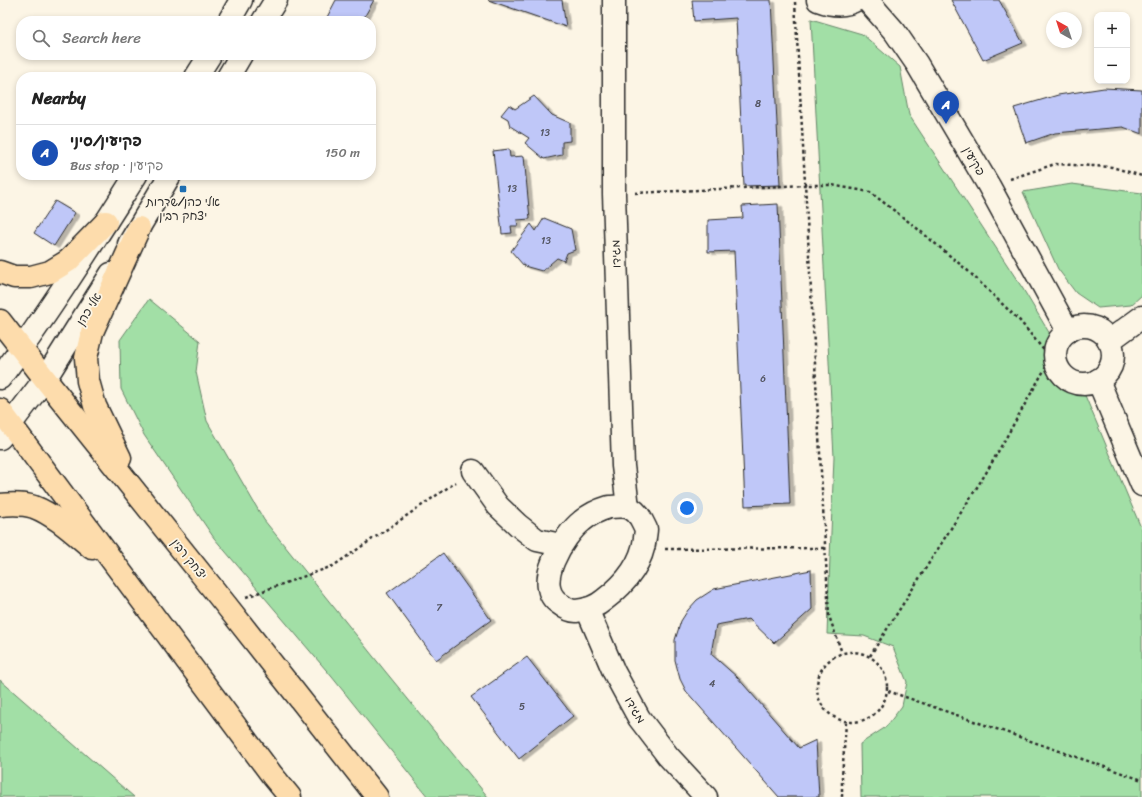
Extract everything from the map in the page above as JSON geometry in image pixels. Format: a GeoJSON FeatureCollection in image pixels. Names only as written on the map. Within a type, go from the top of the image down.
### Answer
{"type":"FeatureCollection","features":[{"type":"Feature","properties":{"kind":"main road"},"geometry":{"type":"LineString","coordinates":[[0,272],[14,277],[32,277],[50,272],[68,260],[106,222]]}},
{"type":"Feature","properties":{"kind":"main road"},"geometry":{"type":"LineString","coordinates":[[137,494],[95,406],[88,380],[86,358],[92,332],[139,228]]}},
{"type":"Feature","properties":{"kind":"main road","name":"יצחק רבין"},"geometry":{"type":"LineString","coordinates":[[0,321],[226,605],[376,797]]}},
{"type":"Feature","properties":{"kind":"main road"},"geometry":{"type":"LineString","coordinates":[[4,424],[118,569],[290,797]]}},
{"type":"Feature","properties":{"kind":"main road"},"geometry":{"type":"LineString","coordinates":[[0,505],[11,504],[33,507],[52,517],[71,530],[118,569]]}},
{"type":"Feature","properties":{"kind":"street"},"geometry":{"type":"LineString","coordinates":[[232,16],[241,0]]}},
{"type":"Feature","properties":{"kind":"street"},"geometry":{"type":"LineString","coordinates":[[266,16],[276,0]]}},
{"type":"Feature","properties":{"kind":"street","name":"מגידו"},"geometry":{"type":"LineString","coordinates":[[614,0],[614,194],[623,466],[628,507]]}},
{"type":"Feature","properties":{"kind":"street"},"geometry":{"type":"LineString","coordinates":[[818,0],[828,4],[841,5],[856,0]]}},
{"type":"Feature","properties":{"kind":"street","name":"פקיעין"},"geometry":{"type":"LineString","coordinates":[[867,0],[895,32],[917,64],[989,186],[1068,331]]}},
{"type":"Feature","properties":{"kind":"street"},"geometry":{"type":"LineString","coordinates":[[199,72],[207,60]]}},
{"type":"Feature","properties":{"kind":"street"},"geometry":{"type":"LineString","coordinates":[[231,72],[238,60]]}},
{"type":"Feature","properties":{"kind":"street"},"geometry":{"type":"LineString","coordinates":[[0,378],[22,349],[68,281],[133,180]]}},
{"type":"Feature","properties":{"kind":"street","name":"אלי כהן"},"geometry":{"type":"LineString","coordinates":[[4,424],[45,379],[167,180]]}},
{"type":"Feature","properties":{"kind":"street"},"geometry":{"type":"LineString","coordinates":[[1109,341],[1142,318]]}},
{"type":"Feature","properties":{"kind":"street"},"geometry":{"type":"LineString","coordinates":[[1083,326],[1098,330],[1104,335],[1109,341],[1112,349],[1110,367],[1105,375],[1090,384],[1082,384],[1074,383],[1061,373],[1057,367],[1053,355],[1058,343],[1068,331],[1083,326]]}},
{"type":"Feature","properties":{"kind":"street"},"geometry":{"type":"LineString","coordinates":[[1098,380],[1142,485]]}},
{"type":"Feature","properties":{"kind":"street"},"geometry":{"type":"LineString","coordinates":[[473,471],[498,506],[518,526],[537,540],[561,545]]}},
{"type":"Feature","properties":{"kind":"street"},"geometry":{"type":"LineString","coordinates":[[609,507],[628,507],[639,514],[646,529],[644,549],[637,564],[627,578],[603,601],[587,609],[572,611],[557,603],[549,591],[549,578],[553,561],[570,532],[582,520],[594,512],[609,507]]}},
{"type":"Feature","properties":{"kind":"street","name":"מגידו"},"geometry":{"type":"LineString","coordinates":[[587,609],[614,672],[638,718],[668,756],[706,797]]}},
{"type":"Feature","properties":{"kind":"path"},"geometry":{"type":"LineString","coordinates":[[795,0],[828,616],[842,653]]}},
{"type":"Feature","properties":{"kind":"path"},"geometry":{"type":"LineString","coordinates":[[989,186],[1055,164],[1112,167],[1142,176]]}},
{"type":"Feature","properties":{"kind":"path"},"geometry":{"type":"LineString","coordinates":[[614,194],[805,185],[831,185],[870,192],[913,225],[966,270],[1020,321],[1053,355],[986,473],[870,656]]}},
{"type":"Feature","properties":{"kind":"path"},"geometry":{"type":"LineString","coordinates":[[226,605],[333,566],[473,471]]}},
{"type":"Feature","properties":{"kind":"path"},"geometry":{"type":"LineString","coordinates":[[644,549],[825,548]]}},
{"type":"Feature","properties":{"kind":"path"},"geometry":{"type":"LineString","coordinates":[[854,652],[870,656],[880,664],[887,679],[888,691],[883,705],[875,715],[859,722],[846,723],[831,716],[820,702],[816,690],[820,672],[828,662],[842,653],[854,652]]}},
{"type":"Feature","properties":{"kind":"path"},"geometry":{"type":"LineString","coordinates":[[888,691],[1142,780]]}},
{"type":"Feature","properties":{"kind":"path"},"geometry":{"type":"LineString","coordinates":[[842,797],[846,723]]}},
{"type":"Feature","properties":{"kind":"green space"},"geometry":{"type":"Polygon","coordinates":[[[811,19],[862,34],[900,67],[909,115],[1023,289],[1081,386],[1142,530],[1142,797],[861,797],[860,744],[886,727],[902,706],[907,682],[893,647],[864,636],[827,634],[834,457],[811,19]]]}},
{"type":"Feature","properties":{"kind":"green space"},"geometry":{"type":"Polygon","coordinates":[[[1072,184],[1142,193],[1142,295],[1131,305],[1098,308],[1076,293],[1058,269],[1023,192],[1072,184]]]}},
{"type":"Feature","properties":{"kind":"green space"},"geometry":{"type":"Polygon","coordinates":[[[149,299],[200,341],[196,372],[207,421],[264,520],[488,797],[428,797],[332,677],[214,538],[144,435],[121,389],[120,340],[149,299]]]}},
{"type":"Feature","properties":{"kind":"green space"},"geometry":{"type":"Polygon","coordinates":[[[0,680],[134,797],[0,797],[0,680]]]}},
{"type":"Feature","properties":{"kind":"building"},"geometry":{"type":"Polygon","coordinates":[[[336,0],[374,0],[365,16],[328,16],[336,0]]]}},
{"type":"Feature","properties":{"kind":"building"},"geometry":{"type":"Polygon","coordinates":[[[488,0],[562,0],[566,27],[488,0]]]}},
{"type":"Feature","properties":{"kind":"building"},"geometry":{"type":"Polygon","coordinates":[[[692,0],[771,0],[780,185],[744,186],[736,18],[694,21],[692,0]]]}},
{"type":"Feature","properties":{"kind":"building"},"geometry":{"type":"Polygon","coordinates":[[[951,0],[999,0],[1023,43],[983,60],[951,0]]]}},
{"type":"Feature","properties":{"kind":"building"},"geometry":{"type":"Polygon","coordinates":[[[1104,88],[1142,90],[1142,134],[1123,127],[1055,133],[1026,143],[1014,108],[1058,95],[1104,88]]]}},
{"type":"Feature","properties":{"kind":"building"},"geometry":{"type":"Polygon","coordinates":[[[534,96],[552,115],[570,123],[570,141],[562,142],[562,155],[544,159],[525,143],[529,138],[510,126],[508,119],[501,115],[509,105],[515,109],[534,96]]]}},
{"type":"Feature","properties":{"kind":"building"},"geometry":{"type":"Polygon","coordinates":[[[509,149],[510,157],[524,156],[530,219],[517,220],[518,226],[511,226],[512,233],[502,234],[493,151],[509,149]]]}},
{"type":"Feature","properties":{"kind":"building"},"geometry":{"type":"Polygon","coordinates":[[[55,201],[75,213],[54,246],[34,233],[55,201]]]}},
{"type":"Feature","properties":{"kind":"building"},"geometry":{"type":"Polygon","coordinates":[[[778,204],[790,504],[745,506],[734,251],[708,252],[708,220],[743,218],[742,206],[778,204]]]}},
{"type":"Feature","properties":{"kind":"building"},"geometry":{"type":"Polygon","coordinates":[[[544,218],[571,229],[575,250],[567,253],[564,261],[557,258],[542,271],[524,266],[511,251],[531,224],[536,231],[544,218]]]}},
{"type":"Feature","properties":{"kind":"building"},"geometry":{"type":"Polygon","coordinates":[[[443,553],[491,620],[436,660],[387,593],[443,553]]]}},
{"type":"Feature","properties":{"kind":"building"},"geometry":{"type":"Polygon","coordinates":[[[811,570],[812,609],[774,643],[749,619],[716,625],[711,654],[737,677],[799,748],[816,740],[819,797],[779,797],[686,691],[680,679],[675,660],[675,640],[681,621],[688,610],[697,600],[714,589],[811,570]]]}},
{"type":"Feature","properties":{"kind":"building"},"geometry":{"type":"Polygon","coordinates":[[[527,657],[573,716],[519,759],[471,697],[527,657]]]}},
{"type":"Feature","properties":{"kind":"place","name":"פקיעין/סיני"},"geometry":{"type":"Point","coordinates":[946,124]}},
{"type":"Feature","properties":{"kind":"place","name":"אלי כהן/שדרות יצחק רבין"},"geometry":{"type":"Point","coordinates":[183,189]}}]}
